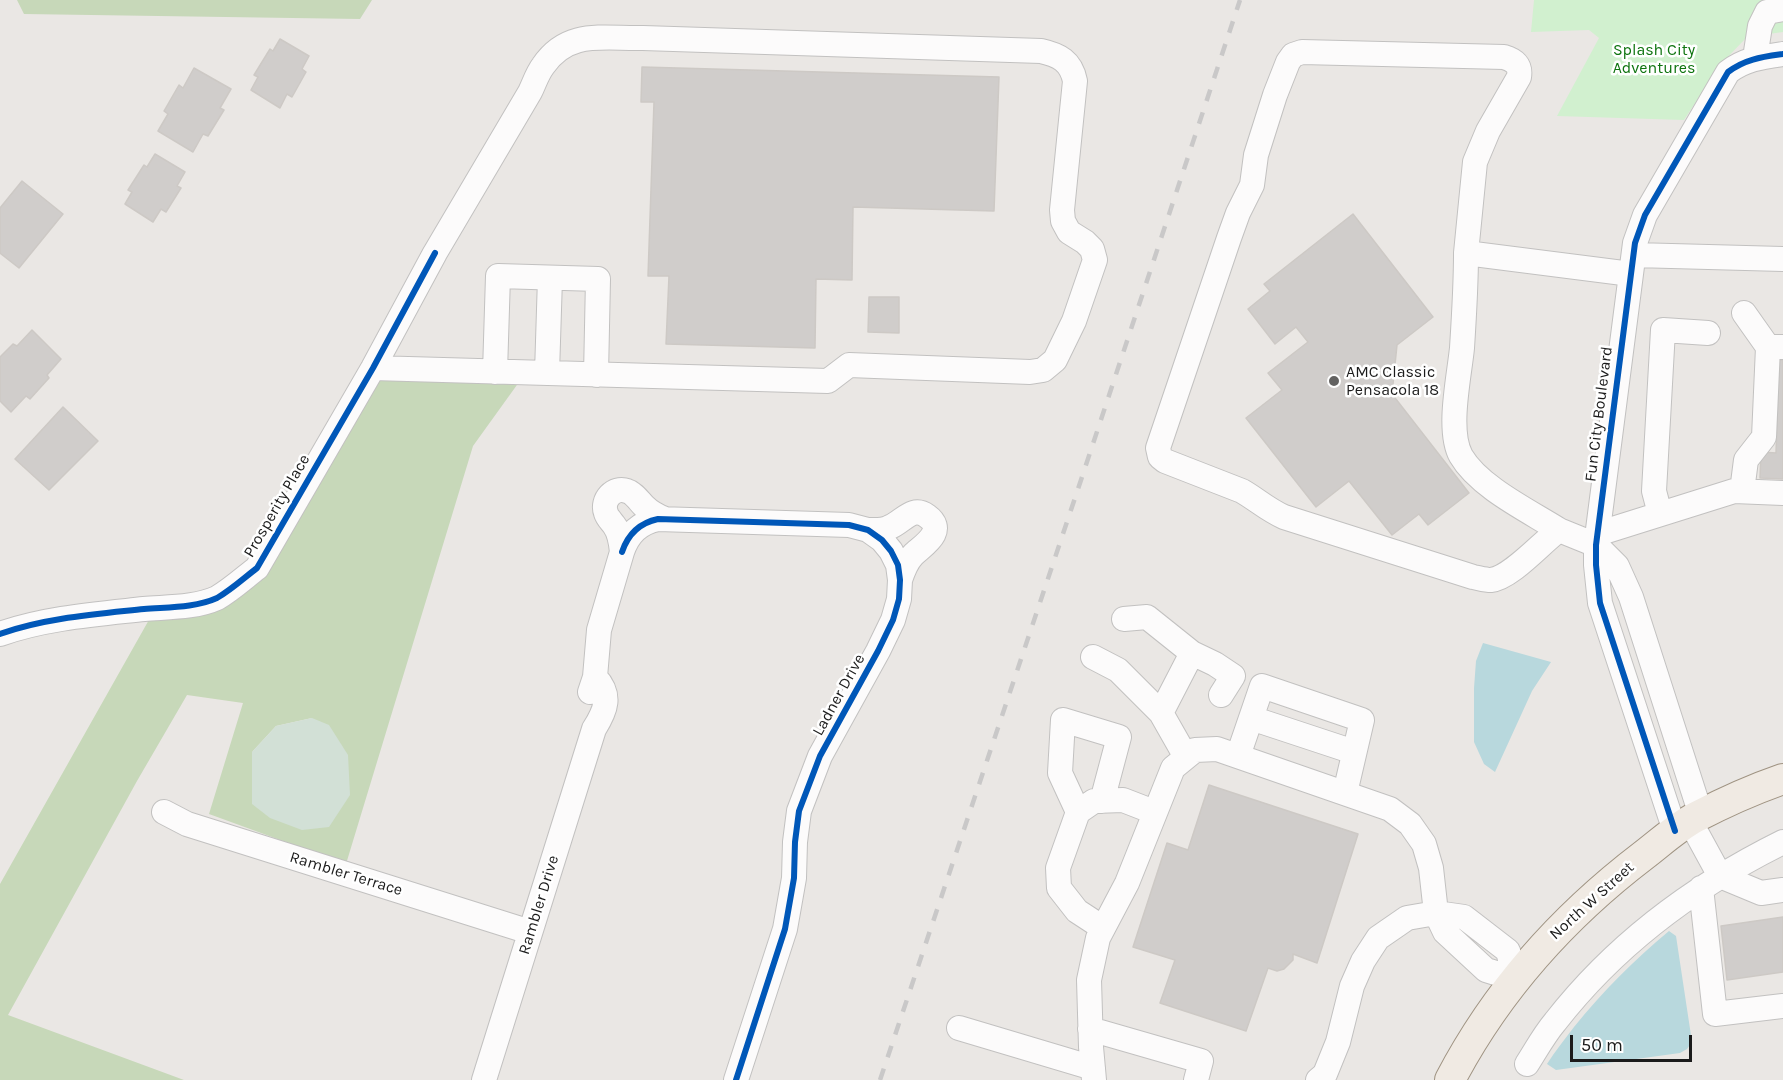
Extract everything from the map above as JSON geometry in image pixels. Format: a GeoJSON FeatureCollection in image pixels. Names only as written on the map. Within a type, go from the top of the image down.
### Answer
{"type":"FeatureCollection","features":[{"type":"Feature","properties":{"kind":"main road","name":"North W Street"},"geometry":{"type":"LineString","coordinates":[[1450,1080],[1486,1019],[1515,979],[1582,906],[1619,874],[1689,823],[1783,779]]}},
{"type":"Feature","properties":{"kind":"street"},"geometry":{"type":"LineString","coordinates":[[1755,58],[1760,26],[1767,12],[1783,9]]}},
{"type":"Feature","properties":{"kind":"street","name":"Prosperity Place"},"geometry":{"type":"LineString","coordinates":[[0,634],[50,622],[116,612],[191,605],[216,598],[237,585],[257,568],[373,368],[435,253],[530,92],[542,67],[566,44],[579,39],[643,38],[1041,51],[1053,53],[1067,62],[1076,81],[1062,221],[1070,232],[1092,249],[1095,260],[1065,341],[1055,360],[1043,370],[1030,372],[849,365],[828,381],[596,375]]}},
{"type":"Feature","properties":{"kind":"street"},"geometry":{"type":"LineString","coordinates":[[1559,530],[1503,575],[1490,580],[1473,577],[1284,516],[1269,510],[1242,491],[1176,466],[1161,457],[1158,448],[1162,435],[1232,230],[1252,185],[1256,156],[1275,95],[1287,62],[1293,55],[1302,52],[1504,57],[1518,65],[1519,77],[1488,131],[1475,162],[1466,253],[1466,285],[1454,427],[1461,456],[1486,484],[1559,530],[1597,540],[1660,514],[1734,491],[1783,493]]}},
{"type":"Feature","properties":{"kind":"street","name":"Fun City Boulevard"},"geometry":{"type":"LineString","coordinates":[[1597,540],[1632,265],[1638,234],[1645,215],[1728,72],[1737,65],[1755,58],[1783,54]]}},
{"type":"Feature","properties":{"kind":"street"},"geometry":{"type":"LineString","coordinates":[[1466,253],[1632,265],[1783,259]]}},
{"type":"Feature","properties":{"kind":"street"},"geometry":{"type":"LineString","coordinates":[[373,368],[495,372],[547,373],[596,375],[598,279],[498,276],[495,372]]}},
{"type":"Feature","properties":{"kind":"street"},"geometry":{"type":"LineString","coordinates":[[547,373],[550,278]]}},
{"type":"Feature","properties":{"kind":"street"},"geometry":{"type":"LineString","coordinates":[[1742,491],[1746,460],[1764,437],[1776,347],[1744,313]]}},
{"type":"Feature","properties":{"kind":"street"},"geometry":{"type":"LineString","coordinates":[[1660,514],[1654,491],[1663,330],[1708,333]]}},
{"type":"Feature","properties":{"kind":"street"},"geometry":{"type":"LineString","coordinates":[[622,552],[618,530],[605,513],[608,497],[614,492],[628,491],[646,508],[664,519]]}},
{"type":"Feature","properties":{"kind":"street","name":"Ladner Drive"},"geometry":{"type":"LineString","coordinates":[[664,519],[837,523],[868,530],[883,530],[894,526],[909,514],[917,512],[925,514],[932,520],[933,535],[930,542],[913,556],[904,568],[900,580]]}},
{"type":"Feature","properties":{"kind":"street","name":"Rambler Drive"},"geometry":{"type":"LineString","coordinates":[[484,1080],[594,729],[590,690],[595,676],[599,630],[622,552],[627,540],[635,530],[652,520],[664,519]]}},
{"type":"Feature","properties":{"kind":"street","name":"Ladner Drive"},"geometry":{"type":"LineString","coordinates":[[736,1080],[785,929],[794,878],[799,811],[820,756],[878,651],[893,620],[899,599],[898,565],[882,540],[868,530]]}},
{"type":"Feature","properties":{"kind":"street"},"geometry":{"type":"LineString","coordinates":[[1597,540],[1617,566],[1631,597],[1689,823],[1711,882],[1715,1014],[1783,1006]]}},
{"type":"Feature","properties":{"kind":"street"},"geometry":{"type":"LineString","coordinates":[[1124,619],[1147,617],[1192,653],[1233,676],[1221,695]]}},
{"type":"Feature","properties":{"kind":"street"},"geometry":{"type":"LineString","coordinates":[[1161,712],[1192,653]]}},
{"type":"Feature","properties":{"kind":"street"},"geometry":{"type":"LineString","coordinates":[[1093,657],[1118,670],[1161,712],[1186,757]]}},
{"type":"Feature","properties":{"kind":"street"},"geometry":{"type":"LineString","coordinates":[[1238,756],[1262,686],[1362,720],[1345,793]]}},
{"type":"Feature","properties":{"kind":"street"},"geometry":{"type":"LineString","coordinates":[[1251,717],[1354,752]]}},
{"type":"Feature","properties":{"kind":"street"},"geometry":{"type":"LineString","coordinates":[[1078,812],[1060,773],[1063,720],[1119,736],[1102,801]]}},
{"type":"Feature","properties":{"kind":"street"},"geometry":{"type":"LineString","coordinates":[[959,1028],[1094,1074],[1089,980],[1098,938],[1127,883],[1173,768],[1195,750],[1217,749],[1390,809],[1410,824],[1424,844],[1431,868],[1436,912]]}},
{"type":"Feature","properties":{"kind":"street"},"geometry":{"type":"LineString","coordinates":[[1103,928],[1077,911],[1059,888],[1058,867],[1078,812],[1094,801],[1123,800],[1154,812]]}},
{"type":"Feature","properties":{"kind":"street","name":"Rambler Terrace"},"geometry":{"type":"LineString","coordinates":[[164,812],[187,824],[530,932]]}},
{"type":"Feature","properties":{"kind":"street"},"geometry":{"type":"LineString","coordinates":[[1527,1064],[1554,1023],[1585,987],[1657,920],[1711,882],[1783,842]]}},
{"type":"Feature","properties":{"kind":"street"},"geometry":{"type":"LineString","coordinates":[[1711,882],[1761,893],[1783,890]]}},
{"type":"Feature","properties":{"kind":"street"},"geometry":{"type":"LineString","coordinates":[[1318,1080],[1325,1074],[1338,1042],[1352,986],[1364,961],[1378,938],[1407,918],[1436,912],[1464,917],[1508,951],[1515,979]]}},
{"type":"Feature","properties":{"kind":"street"},"geometry":{"type":"LineString","coordinates":[[1090,1029],[1201,1060],[1196,1080]]}},
{"type":"Feature","properties":{"kind":"green space"},"geometry":{"type":"Polygon","coordinates":[[[17,0],[372,0],[360,19],[24,14],[17,0]]]}},
{"type":"Feature","properties":{"kind":"green space","name":"Splash City Adventures"},"geometry":{"type":"Polygon","coordinates":[[[1534,0],[1783,0],[1783,32],[1747,37],[1720,65],[1684,120],[1557,116],[1599,38],[1589,30],[1531,32],[1534,0]]]}},
{"type":"Feature","properties":{"kind":"green space"},"geometry":{"type":"Polygon","coordinates":[[[381,370],[527,371],[473,446],[346,864],[209,814],[243,703],[187,695],[8,1015],[184,1080],[0,1080],[0,884],[150,618],[217,607],[381,370]],[[312,718],[276,726],[252,752],[312,718]]]}},
{"type":"Feature","properties":{"kind":"shaded area"},"geometry":{"type":"Polygon","coordinates":[[[312,718],[329,725],[348,755],[350,795],[329,827],[302,830],[270,818],[252,804],[252,752],[276,726],[312,718]]]}},
{"type":"Feature","properties":{"kind":"water"},"geometry":{"type":"Polygon","coordinates":[[[1483,643],[1551,662],[1532,691],[1495,772],[1484,764],[1474,742],[1476,661],[1483,643]]]}},
{"type":"Feature","properties":{"kind":"water"},"geometry":{"type":"Polygon","coordinates":[[[1669,931],[1676,936],[1692,1042],[1687,1049],[1680,1053],[1556,1070],[1547,1064],[1596,1001],[1669,931]]]}},
{"type":"Feature","properties":{"kind":"building"},"geometry":{"type":"Polygon","coordinates":[[[280,39],[309,56],[302,69],[306,72],[292,97],[287,94],[280,108],[251,90],[258,77],[254,75],[270,49],[273,51],[280,39]]]}},
{"type":"Feature","properties":{"kind":"building"},"geometry":{"type":"Polygon","coordinates":[[[642,67],[999,77],[994,211],[853,207],[852,280],[816,279],[815,348],[666,344],[669,276],[648,276],[654,102],[641,102],[642,67]]]}},
{"type":"Feature","properties":{"kind":"building"},"geometry":{"type":"Polygon","coordinates":[[[194,68],[231,89],[220,108],[224,110],[208,136],[203,134],[193,152],[158,131],[168,114],[164,111],[179,85],[183,88],[194,68]]]}},
{"type":"Feature","properties":{"kind":"building"},"geometry":{"type":"Polygon","coordinates":[[[155,154],[185,172],[177,186],[181,188],[166,212],[161,209],[153,222],[125,204],[132,192],[128,190],[144,165],[147,167],[155,154]]]}},
{"type":"Feature","properties":{"kind":"building"},"geometry":{"type":"Polygon","coordinates":[[[22,181],[63,214],[19,268],[0,253],[0,208],[22,181]]]}},
{"type":"Feature","properties":{"kind":"building","name":"AMC Classic Pensacola 18"},"geometry":{"type":"Polygon","coordinates":[[[1353,214],[1433,317],[1397,345],[1392,394],[1469,493],[1428,525],[1419,514],[1392,535],[1349,481],[1316,507],[1246,418],[1282,390],[1268,373],[1308,342],[1296,327],[1275,344],[1248,309],[1270,291],[1264,284],[1353,214]]]}},
{"type":"Feature","properties":{"kind":"building"},"geometry":{"type":"Polygon","coordinates":[[[869,297],[899,297],[899,333],[868,332],[869,297]]]}},
{"type":"Feature","properties":{"kind":"building"},"geometry":{"type":"Polygon","coordinates":[[[32,330],[61,359],[47,375],[49,378],[30,399],[26,396],[11,412],[0,401],[0,357],[13,344],[17,346],[32,330]]]}},
{"type":"Feature","properties":{"kind":"building"},"geometry":{"type":"Polygon","coordinates":[[[1779,360],[1783,360],[1783,479],[1760,478],[1761,452],[1776,453],[1779,360]]]}},
{"type":"Feature","properties":{"kind":"building"},"geometry":{"type":"Polygon","coordinates":[[[63,407],[98,441],[49,490],[15,459],[63,407]]]}},
{"type":"Feature","properties":{"kind":"building"},"geometry":{"type":"Polygon","coordinates":[[[1209,785],[1358,834],[1317,963],[1293,954],[1293,960],[1284,969],[1277,971],[1268,968],[1246,1031],[1160,1003],[1175,960],[1133,947],[1167,843],[1188,850],[1209,785]]]}},
{"type":"Feature","properties":{"kind":"building"},"geometry":{"type":"Polygon","coordinates":[[[1783,917],[1783,972],[1727,980],[1721,926],[1783,917]]]}},
{"type":"Feature","properties":{"kind":"railway"},"geometry":{"type":"LineString","coordinates":[[880,1080],[1240,0]]}},
{"type":"Feature","properties":{"kind":"cycle path"},"geometry":{"type":"LineString","coordinates":[[1675,831],[1600,603],[1596,565],[1596,545],[1635,243],[1645,215],[1728,72],[1747,61],[1783,54]]}},
{"type":"Feature","properties":{"kind":"cycle path"},"geometry":{"type":"LineString","coordinates":[[0,634],[71,617],[200,604],[222,595],[257,568],[373,368],[435,253]]}},
{"type":"Feature","properties":{"kind":"cycle path"},"geometry":{"type":"LineString","coordinates":[[622,552],[627,540],[635,530],[645,523],[658,519],[849,525],[868,530],[882,540],[898,565],[899,599],[893,620],[820,756],[799,811],[794,878],[785,929],[736,1080]]}},
{"type":"Feature","properties":{"kind":"place","name":"AMC Classic Pensacola 18"},"geometry":{"type":"Point","coordinates":[1334,381]}}]}
